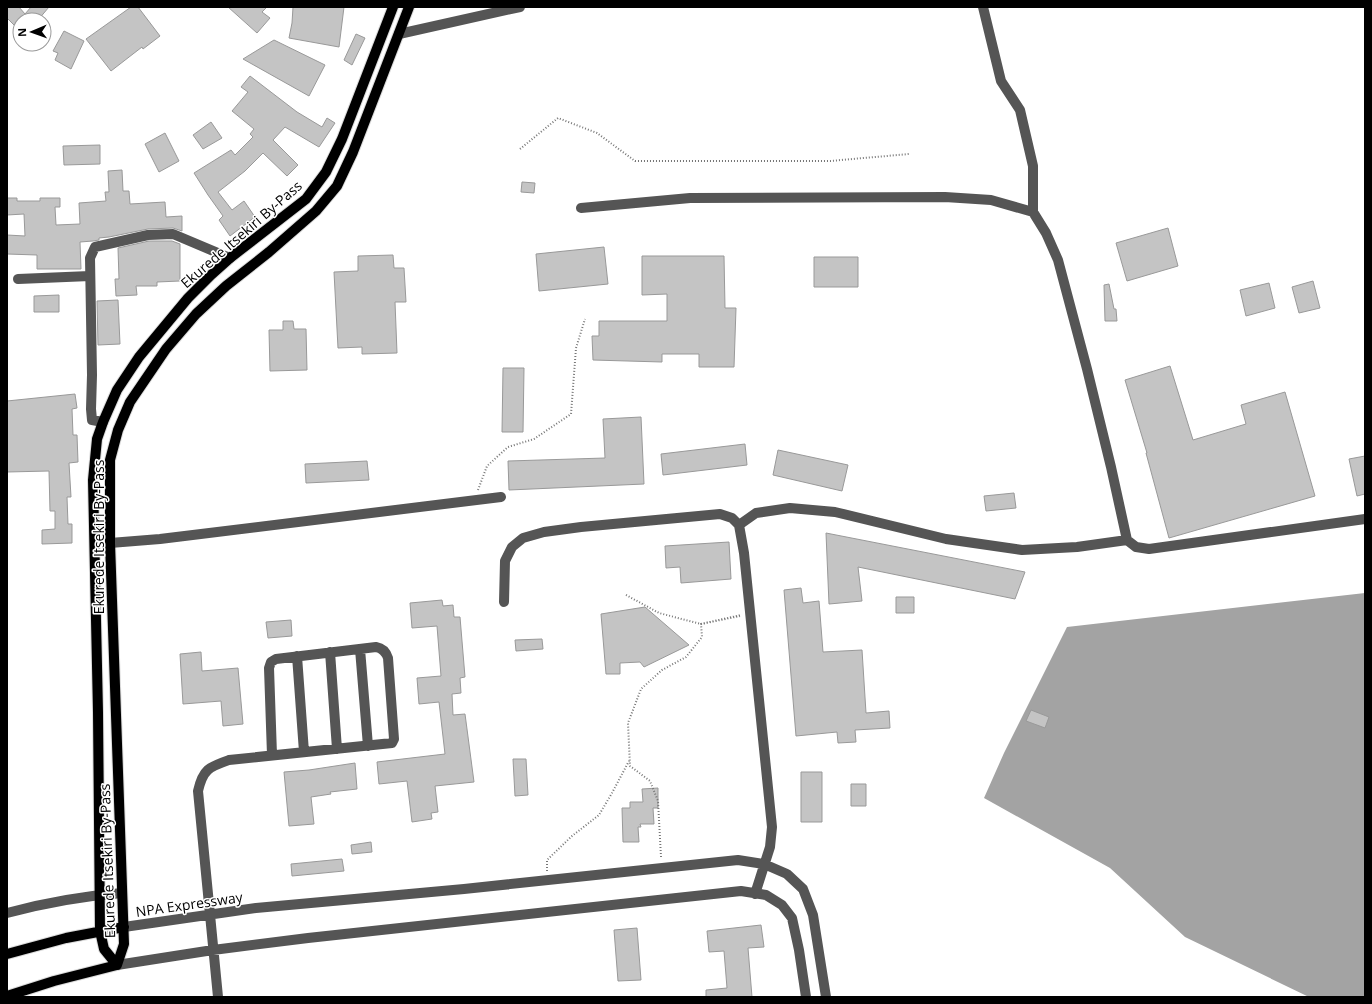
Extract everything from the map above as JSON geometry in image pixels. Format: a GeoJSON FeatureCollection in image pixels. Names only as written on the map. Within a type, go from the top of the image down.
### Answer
{"type":"FeatureCollection","features":[{"type":"Feature","properties":{"kind":"main road","name":"Ekurede Itsekiri By-Pass"},"geometry":{"type":"LineString","coordinates":[[117,965],[104,949],[100,931],[98,712],[93,480],[97,439],[117,390],[139,357],[188,298],[230,258],[306,199],[326,172],[342,139],[393,7]]}},
{"type":"Feature","properties":{"kind":"main road","name":"Ekurede Itsekiri By-Pass"},"geometry":{"type":"LineString","coordinates":[[117,965],[124,944],[124,927],[110,543],[110,460],[118,430],[130,402],[166,349],[196,314],[226,286],[269,252],[316,211],[337,186],[353,152],[409,7]]}},
{"type":"Feature","properties":{"kind":"main road","name":"NPA Expressway"},"geometry":{"type":"LineString","coordinates":[[7,954],[66,938],[124,927]]}},
{"type":"Feature","properties":{"kind":"main road"},"geometry":{"type":"LineString","coordinates":[[7,996],[54,981],[117,965]]}},
{"type":"Feature","properties":{"kind":"street"},"geometry":{"type":"LineString","coordinates":[[399,34],[520,7]]}},
{"type":"Feature","properties":{"kind":"street"},"geometry":{"type":"LineString","coordinates":[[983,7],[1001,80],[1020,110],[1032,166],[1033,212],[1046,233],[1058,260],[1110,459],[1127,540],[1136,547],[1149,549],[1365,519]]}},
{"type":"Feature","properties":{"kind":"street"},"geometry":{"type":"LineString","coordinates":[[581,208],[690,198],[945,198],[990,200],[1033,212]]}},
{"type":"Feature","properties":{"kind":"street"},"geometry":{"type":"LineString","coordinates":[[103,422],[92,420],[91,409],[92,375],[90,258],[96,247],[148,235],[173,234],[230,258]]}},
{"type":"Feature","properties":{"kind":"street"},"geometry":{"type":"LineString","coordinates":[[18,279],[90,276]]}},
{"type":"Feature","properties":{"kind":"street"},"geometry":{"type":"LineString","coordinates":[[110,543],[160,539],[501,497]]}},
{"type":"Feature","properties":{"kind":"street"},"geometry":{"type":"LineString","coordinates":[[739,525],[756,513],[790,508],[835,512],[946,540],[1022,550],[1076,547],[1127,540]]}},
{"type":"Feature","properties":{"kind":"street"},"geometry":{"type":"LineString","coordinates":[[504,602],[505,561],[512,547],[523,538],[544,532],[580,527],[720,514],[732,518],[739,525],[744,553],[772,827],[770,847],[755,894]]}},
{"type":"Feature","properties":{"kind":"street"},"geometry":{"type":"LineString","coordinates":[[218,997],[198,791],[201,777],[213,766],[229,760],[392,743],[394,739],[388,658],[386,653],[376,647],[276,659],[270,664],[272,755]]}},
{"type":"Feature","properties":{"kind":"street"},"geometry":{"type":"LineString","coordinates":[[360,649],[368,746]]}},
{"type":"Feature","properties":{"kind":"street"},"geometry":{"type":"LineString","coordinates":[[330,652],[337,749]]}},
{"type":"Feature","properties":{"kind":"street"},"geometry":{"type":"LineString","coordinates":[[297,656],[304,752]]}},
{"type":"Feature","properties":{"kind":"street","name":"NPA Expressway"},"geometry":{"type":"LineString","coordinates":[[124,927],[256,908],[738,860],[764,864],[786,874],[803,889],[812,915],[826,997]]}},
{"type":"Feature","properties":{"kind":"street"},"geometry":{"type":"LineString","coordinates":[[117,965],[213,950],[308,938],[740,891],[766,895],[782,905],[792,918],[799,950],[806,997]]}},
{"type":"Feature","properties":{"kind":"street"},"geometry":{"type":"LineString","coordinates":[[7,912],[22,908],[122,892]]}},
{"type":"Feature","properties":{"kind":"path"},"geometry":{"type":"LineString","coordinates":[[520,149],[558,118],[597,134],[635,161],[830,161],[909,154]]}},
{"type":"Feature","properties":{"kind":"path"},"geometry":{"type":"LineString","coordinates":[[474,500],[487,466],[508,447],[534,439],[571,414],[576,348],[585,318]]}},
{"type":"Feature","properties":{"kind":"path"},"geometry":{"type":"LineString","coordinates":[[626,595],[659,613],[701,624],[729,617],[750,614]]}},
{"type":"Feature","properties":{"kind":"path"},"geometry":{"type":"LineString","coordinates":[[662,868],[658,801],[650,781],[630,766],[628,722],[641,689],[662,670],[686,657],[702,637],[701,624]]}},
{"type":"Feature","properties":{"kind":"path"},"geometry":{"type":"LineString","coordinates":[[548,880],[547,860],[572,836],[599,814],[629,760]]}},
{"type":"Feature","properties":{"kind":"shaded area"},"geometry":{"type":"Polygon","coordinates":[[[1365,593],[1365,997],[1309,997],[1185,937],[1110,868],[984,798],[1004,753],[1067,627],[1365,593]]]}},
{"type":"Feature","properties":{"kind":"building"},"geometry":{"type":"Polygon","coordinates":[[[7,7],[19,7],[23,12],[12,12],[12,23],[7,18],[7,7]]]}},
{"type":"Feature","properties":{"kind":"building"},"geometry":{"type":"Polygon","coordinates":[[[31,7],[49,7],[45,12],[27,12],[31,7]]]}},
{"type":"Feature","properties":{"kind":"building"},"geometry":{"type":"Polygon","coordinates":[[[131,7],[138,7],[160,36],[143,49],[142,47],[111,71],[86,39],[131,7]]]}},
{"type":"Feature","properties":{"kind":"building"},"geometry":{"type":"Polygon","coordinates":[[[228,7],[267,7],[262,12],[270,18],[257,33],[228,7]]]}},
{"type":"Feature","properties":{"kind":"building"},"geometry":{"type":"Polygon","coordinates":[[[293,7],[344,7],[339,47],[289,38],[293,7]]]}},
{"type":"Feature","properties":{"kind":"building"},"geometry":{"type":"Polygon","coordinates":[[[64,31],[84,41],[71,69],[55,60],[58,53],[53,51],[64,31]]]}},
{"type":"Feature","properties":{"kind":"building"},"geometry":{"type":"Polygon","coordinates":[[[356,34],[365,38],[352,65],[344,60],[356,34]]]}},
{"type":"Feature","properties":{"kind":"building"},"geometry":{"type":"Polygon","coordinates":[[[274,40],[325,65],[309,96],[243,59],[274,40]]]}},
{"type":"Feature","properties":{"kind":"building"},"geometry":{"type":"Polygon","coordinates":[[[250,76],[297,112],[322,127],[327,118],[335,123],[319,147],[285,127],[273,140],[298,165],[287,176],[263,153],[245,171],[218,192],[232,210],[244,201],[255,217],[230,236],[219,220],[223,216],[194,173],[231,150],[235,155],[253,137],[250,134],[254,129],[232,111],[248,92],[241,87],[250,76]]]}},
{"type":"Feature","properties":{"kind":"building"},"geometry":{"type":"Polygon","coordinates":[[[211,122],[222,138],[203,149],[193,135],[211,122]]]}},
{"type":"Feature","properties":{"kind":"building"},"geometry":{"type":"Polygon","coordinates":[[[165,133],[179,161],[159,172],[145,144],[165,133]]]}},
{"type":"Feature","properties":{"kind":"building"},"geometry":{"type":"Polygon","coordinates":[[[100,145],[100,164],[64,165],[63,146],[100,145]]]}},
{"type":"Feature","properties":{"kind":"building"},"geometry":{"type":"Polygon","coordinates":[[[122,170],[123,191],[129,191],[130,204],[165,202],[166,217],[182,216],[182,231],[173,228],[148,229],[99,238],[99,240],[80,242],[81,269],[37,269],[37,255],[7,254],[7,235],[25,236],[24,214],[7,215],[7,198],[17,198],[17,201],[40,201],[40,198],[60,198],[60,207],[55,207],[56,225],[80,224],[79,203],[106,201],[105,192],[109,192],[108,171],[122,170]]]}},
{"type":"Feature","properties":{"kind":"building"},"geometry":{"type":"Polygon","coordinates":[[[522,182],[535,183],[534,193],[521,192],[522,182]]]}},
{"type":"Feature","properties":{"kind":"building"},"geometry":{"type":"Polygon","coordinates":[[[1168,228],[1178,266],[1127,281],[1116,243],[1168,228]]]}},
{"type":"Feature","properties":{"kind":"building"},"geometry":{"type":"Polygon","coordinates":[[[149,241],[172,241],[180,244],[180,281],[157,282],[157,286],[136,286],[137,295],[116,296],[115,279],[119,279],[118,248],[149,241]]]}},
{"type":"Feature","properties":{"kind":"building"},"geometry":{"type":"Polygon","coordinates":[[[604,247],[608,284],[539,291],[536,254],[604,247]]]}},
{"type":"Feature","properties":{"kind":"building"},"geometry":{"type":"Polygon","coordinates":[[[393,255],[394,268],[404,268],[406,302],[395,302],[397,353],[362,354],[362,347],[338,348],[334,272],[358,271],[358,256],[393,255]]]}},
{"type":"Feature","properties":{"kind":"building"},"geometry":{"type":"Polygon","coordinates":[[[642,256],[724,256],[725,308],[736,308],[734,367],[699,367],[699,354],[662,354],[662,362],[593,360],[592,336],[599,336],[599,321],[667,321],[667,294],[642,295],[642,256]]]}},
{"type":"Feature","properties":{"kind":"building"},"geometry":{"type":"Polygon","coordinates":[[[814,257],[858,257],[858,287],[814,287],[814,257]]]}},
{"type":"Feature","properties":{"kind":"building"},"geometry":{"type":"Polygon","coordinates":[[[1313,281],[1320,308],[1299,313],[1292,287],[1313,281]]]}},
{"type":"Feature","properties":{"kind":"building"},"geometry":{"type":"Polygon","coordinates":[[[1269,283],[1275,308],[1246,316],[1240,290],[1269,283]]]}},
{"type":"Feature","properties":{"kind":"building"},"geometry":{"type":"Polygon","coordinates":[[[1109,284],[1114,309],[1116,309],[1117,321],[1105,321],[1104,285],[1109,284]]]}},
{"type":"Feature","properties":{"kind":"building"},"geometry":{"type":"Polygon","coordinates":[[[59,295],[59,312],[34,312],[34,296],[59,295]]]}},
{"type":"Feature","properties":{"kind":"building"},"geometry":{"type":"Polygon","coordinates":[[[118,300],[120,344],[98,345],[97,301],[118,300]]]}},
{"type":"Feature","properties":{"kind":"building"},"geometry":{"type":"Polygon","coordinates":[[[283,321],[293,321],[294,329],[306,329],[307,370],[270,371],[269,330],[283,330],[283,321]]]}},
{"type":"Feature","properties":{"kind":"building"},"geometry":{"type":"Polygon","coordinates":[[[1170,366],[1193,440],[1246,424],[1241,405],[1285,392],[1315,496],[1169,538],[1147,453],[1125,380],[1170,366]]]}},
{"type":"Feature","properties":{"kind":"building"},"geometry":{"type":"Polygon","coordinates":[[[503,368],[524,368],[523,432],[502,432],[503,368]]]}},
{"type":"Feature","properties":{"kind":"building"},"geometry":{"type":"Polygon","coordinates":[[[75,394],[77,408],[72,409],[73,435],[77,435],[78,462],[69,463],[71,497],[67,497],[68,524],[72,524],[72,543],[42,544],[42,530],[55,529],[55,511],[50,511],[49,471],[7,472],[7,401],[75,394]]]}},
{"type":"Feature","properties":{"kind":"building"},"geometry":{"type":"Polygon","coordinates":[[[641,417],[644,484],[509,490],[508,461],[605,458],[603,419],[641,417]]]}},
{"type":"Feature","properties":{"kind":"building"},"geometry":{"type":"Polygon","coordinates":[[[745,444],[747,465],[663,475],[661,454],[745,444]]]}},
{"type":"Feature","properties":{"kind":"building"},"geometry":{"type":"Polygon","coordinates":[[[778,450],[848,465],[842,491],[773,475],[778,450]]]}},
{"type":"Feature","properties":{"kind":"building"},"geometry":{"type":"Polygon","coordinates":[[[1365,456],[1365,494],[1357,496],[1349,459],[1365,456]]]}},
{"type":"Feature","properties":{"kind":"building"},"geometry":{"type":"Polygon","coordinates":[[[367,461],[369,480],[306,483],[305,464],[367,461]]]}},
{"type":"Feature","properties":{"kind":"building"},"geometry":{"type":"Polygon","coordinates":[[[1014,493],[1016,508],[986,511],[984,496],[1014,493]]]}},
{"type":"Feature","properties":{"kind":"building"},"geometry":{"type":"Polygon","coordinates":[[[826,533],[1025,572],[1015,599],[858,567],[862,601],[829,604],[826,533]]]}},
{"type":"Feature","properties":{"kind":"building"},"geometry":{"type":"Polygon","coordinates":[[[729,542],[731,579],[681,583],[680,567],[666,568],[665,546],[729,542]]]}},
{"type":"Feature","properties":{"kind":"building"},"geometry":{"type":"Polygon","coordinates":[[[801,588],[803,603],[819,601],[823,652],[862,650],[866,713],[889,711],[890,728],[855,730],[856,742],[838,743],[837,732],[796,736],[784,590],[801,588]]]}},
{"type":"Feature","properties":{"kind":"building"},"geometry":{"type":"Polygon","coordinates":[[[896,597],[914,597],[914,613],[896,613],[896,597]]]}},
{"type":"Feature","properties":{"kind":"building"},"geometry":{"type":"Polygon","coordinates":[[[442,600],[443,606],[453,605],[454,617],[460,617],[465,677],[460,678],[461,693],[452,694],[453,715],[465,714],[474,782],[435,786],[438,812],[431,813],[432,819],[412,822],[407,781],[379,784],[377,762],[445,754],[439,702],[419,704],[417,678],[441,676],[437,626],[412,628],[410,603],[442,600]]]}},
{"type":"Feature","properties":{"kind":"building"},"geometry":{"type":"Polygon","coordinates":[[[645,607],[689,645],[644,667],[640,662],[620,663],[620,674],[606,674],[601,614],[645,607]]]}},
{"type":"Feature","properties":{"kind":"building"},"geometry":{"type":"Polygon","coordinates":[[[291,620],[292,636],[268,638],[266,622],[291,620]]]}},
{"type":"Feature","properties":{"kind":"building"},"geometry":{"type":"Polygon","coordinates":[[[542,639],[543,649],[516,651],[515,640],[542,639]]]}},
{"type":"Feature","properties":{"kind":"building"},"geometry":{"type":"Polygon","coordinates":[[[201,652],[202,671],[238,668],[243,724],[223,726],[221,701],[183,704],[180,654],[201,652]]]}},
{"type":"Feature","properties":{"kind":"building"},"geometry":{"type":"Polygon","coordinates":[[[1031,710],[1049,717],[1045,728],[1026,721],[1031,710]]]}},
{"type":"Feature","properties":{"kind":"building"},"geometry":{"type":"Polygon","coordinates":[[[513,759],[526,759],[528,795],[515,796],[513,759]]]}},
{"type":"Feature","properties":{"kind":"building"},"geometry":{"type":"Polygon","coordinates":[[[355,763],[357,789],[330,792],[331,794],[311,797],[314,824],[289,826],[284,772],[355,763]]]}},
{"type":"Feature","properties":{"kind":"building"},"geometry":{"type":"Polygon","coordinates":[[[801,772],[822,772],[822,822],[801,822],[801,772]]]}},
{"type":"Feature","properties":{"kind":"building"},"geometry":{"type":"Polygon","coordinates":[[[851,784],[866,784],[866,806],[851,806],[851,784]]]}},
{"type":"Feature","properties":{"kind":"building"},"geometry":{"type":"Polygon","coordinates":[[[658,788],[658,808],[653,808],[654,824],[640,824],[641,827],[638,827],[639,842],[623,842],[622,808],[630,808],[630,802],[643,802],[642,789],[658,788]]]}},
{"type":"Feature","properties":{"kind":"building"},"geometry":{"type":"Polygon","coordinates":[[[371,842],[372,852],[352,854],[351,845],[371,842]]]}},
{"type":"Feature","properties":{"kind":"building"},"geometry":{"type":"Polygon","coordinates":[[[342,859],[344,871],[292,876],[291,864],[342,859]]]}},
{"type":"Feature","properties":{"kind":"building"},"geometry":{"type":"Polygon","coordinates":[[[761,925],[764,947],[748,948],[752,997],[706,997],[706,990],[727,988],[724,951],[709,952],[707,931],[761,925]]]}},
{"type":"Feature","properties":{"kind":"building"},"geometry":{"type":"Polygon","coordinates":[[[637,928],[641,980],[618,981],[614,930],[637,928]]]}}]}
